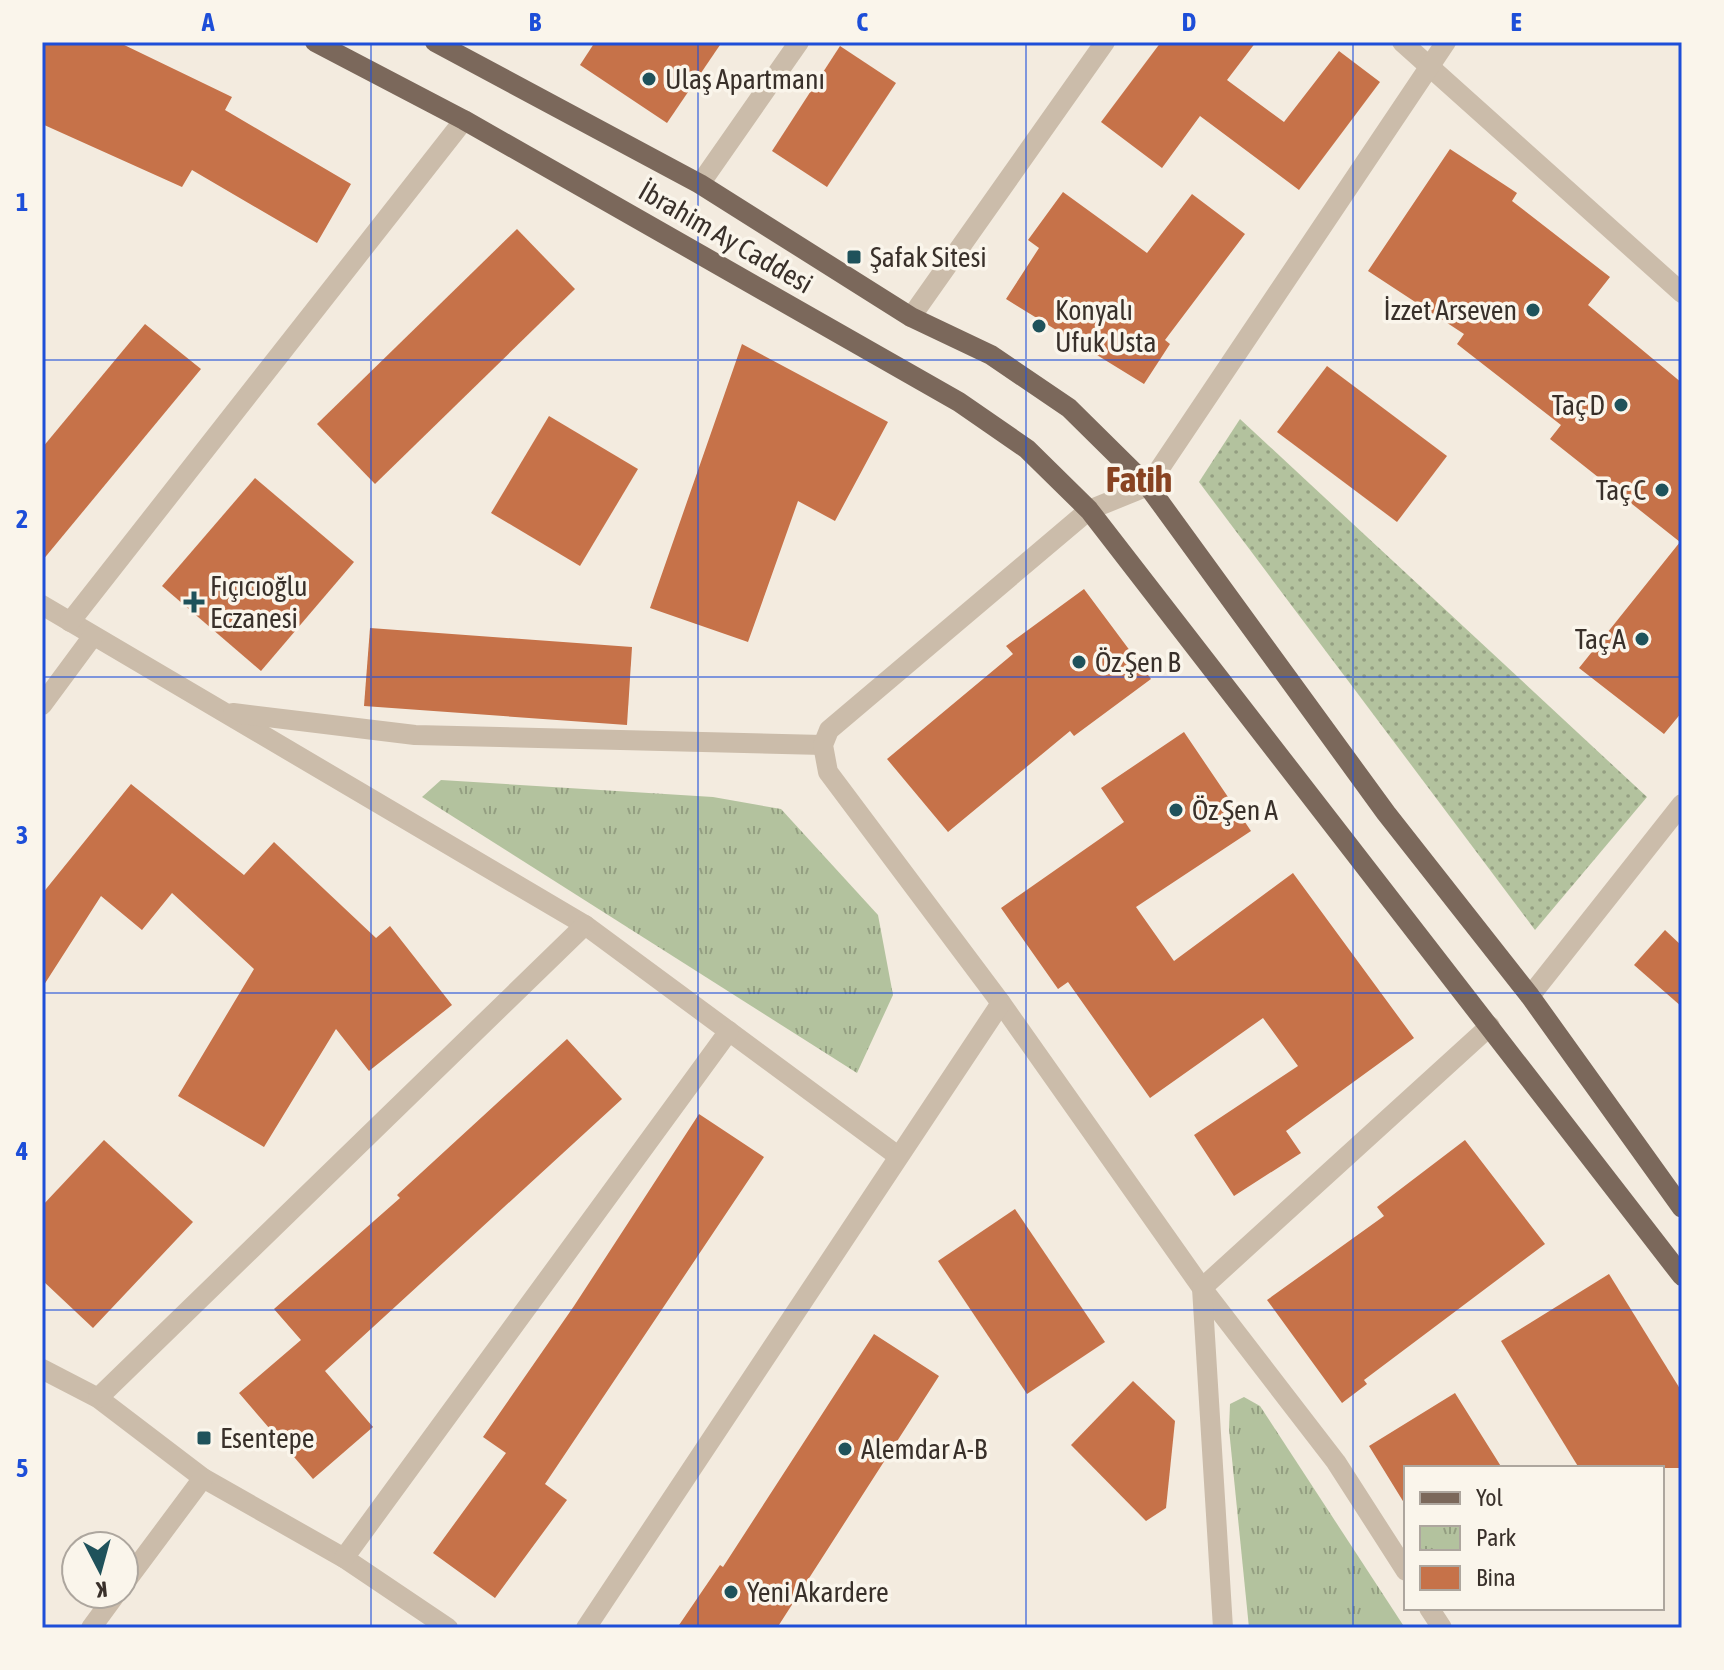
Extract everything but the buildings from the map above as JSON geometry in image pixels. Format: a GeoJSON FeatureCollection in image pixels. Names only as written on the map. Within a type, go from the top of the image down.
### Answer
{"type":"FeatureCollection","features":[{"type":"Feature","properties":{"kind":"main road","name":"İbrahim Ay Caddesi"},"geometry":{"type":"LineString","coordinates":[[315,42],[464,120],[959,402],[1027,449],[1089,510],[1682,1276]]}},
{"type":"Feature","properties":{"kind":"main road","name":"İbrahim Ay Caddesi"},"geometry":{"type":"LineString","coordinates":[[435,42],[700,184],[911,317],[991,355],[1069,408],[1148,486],[1386,813],[1530,996],[1682,1208]]}},
{"type":"Feature","properties":{"kind":"street"},"geometry":{"type":"LineString","coordinates":[[700,184],[799,42]]}},
{"type":"Feature","properties":{"kind":"street"},"geometry":{"type":"LineString","coordinates":[[911,317],[1105,42]]}},
{"type":"Feature","properties":{"kind":"street"},"geometry":{"type":"LineString","coordinates":[[1402,42],[1682,293]]}},
{"type":"Feature","properties":{"kind":"street"},"geometry":{"type":"LineString","coordinates":[[1404,1568],[1336,1462],[1202,1288],[1001,1003],[828,772],[823,745],[829,730],[1089,510],[1148,486],[1446,42]]}},
{"type":"Feature","properties":{"kind":"street"},"geometry":{"type":"LineString","coordinates":[[70,622],[464,120]]}},
{"type":"Feature","properties":{"kind":"street"},"geometry":{"type":"LineString","coordinates":[[42,605],[585,925],[898,1156]]}},
{"type":"Feature","properties":{"kind":"street"},"geometry":{"type":"LineString","coordinates":[[42,705],[93,636]]}},
{"type":"Feature","properties":{"kind":"street"},"geometry":{"type":"LineString","coordinates":[[222,712],[415,735],[823,745]]}},
{"type":"Feature","properties":{"kind":"street"},"geometry":{"type":"LineString","coordinates":[[1530,996],[1682,804]]}},
{"type":"Feature","properties":{"kind":"street"},"geometry":{"type":"LineString","coordinates":[[98,1398],[585,925]]}},
{"type":"Feature","properties":{"kind":"street"},"geometry":{"type":"LineString","coordinates":[[586,1628],[1001,1003]]}},
{"type":"Feature","properties":{"kind":"street"},"geometry":{"type":"LineString","coordinates":[[1202,1288],[1490,1026]]}},
{"type":"Feature","properties":{"kind":"street"},"geometry":{"type":"LineString","coordinates":[[344,1558],[729,1031]]}},
{"type":"Feature","properties":{"kind":"street"},"geometry":{"type":"LineString","coordinates":[[1202,1288],[1223,1628]]}},
{"type":"Feature","properties":{"kind":"street"},"geometry":{"type":"LineString","coordinates":[[42,1369],[98,1398],[203,1478],[344,1558],[448,1628]]}},
{"type":"Feature","properties":{"kind":"street"},"geometry":{"type":"LineString","coordinates":[[140,1563],[203,1478]]}},
{"type":"Feature","properties":{"kind":"street"},"geometry":{"type":"LineString","coordinates":[[91,1628],[104,1610]]}},
{"type":"Feature","properties":{"kind":"street"},"geometry":{"type":"LineString","coordinates":[[1430,1610],[1442,1628]]}},
{"type":"Feature","properties":{"kind":"green space"},"geometry":{"type":"Polygon","coordinates":[[[1240,419],[1647,797],[1535,930],[1199,482],[1240,419]]]}},
{"type":"Feature","properties":{"kind":"green space"},"geometry":{"type":"Polygon","coordinates":[[[441,780],[713,797],[781,809],[878,915],[893,995],[857,1073],[422,797],[441,780]]]}},
{"type":"Feature","properties":{"kind":"green space"},"geometry":{"type":"Polygon","coordinates":[[[1244,1397],[1260,1406],[1405,1628],[1249,1628],[1229,1429],[1230,1404],[1244,1397]]]}},
{"type":"Feature","properties":{"kind":"place","name":"Ulaş Apartmanı"},"geometry":{"type":"Point","coordinates":[649,79]}},
{"type":"Feature","properties":{"kind":"place","name":"Şafak Sitesi"},"geometry":{"type":"Point","coordinates":[854,257]}},
{"type":"Feature","properties":{"kind":"place","name":"İzzet Arseven"},"geometry":{"type":"Point","coordinates":[1533,310]}},
{"type":"Feature","properties":{"kind":"place","name":"Konyalı Ufuk Usta"},"geometry":{"type":"Point","coordinates":[1039,326]}},
{"type":"Feature","properties":{"kind":"place","name":"Taç D"},"geometry":{"type":"Point","coordinates":[1621,405]}},
{"type":"Feature","properties":{"kind":"place","name":"Taç C"},"geometry":{"type":"Point","coordinates":[1662,490]}},
{"type":"Feature","properties":{"kind":"place","name":"Fıçıcıoğlu Eczanesi"},"geometry":{"type":"Point","coordinates":[194,602]}},
{"type":"Feature","properties":{"kind":"place","name":"Taç A"},"geometry":{"type":"Point","coordinates":[1642,639]}},
{"type":"Feature","properties":{"kind":"place","name":"Öz Şen B"},"geometry":{"type":"Point","coordinates":[1079,662]}},
{"type":"Feature","properties":{"kind":"place","name":"Öz Şen A"},"geometry":{"type":"Point","coordinates":[1176,810]}},
{"type":"Feature","properties":{"kind":"place","name":"Esentepe"},"geometry":{"type":"Point","coordinates":[204,1438]}},
{"type":"Feature","properties":{"kind":"place","name":"Alemdar A-B"},"geometry":{"type":"Point","coordinates":[845,1449]}},
{"type":"Feature","properties":{"kind":"place","name":"Yeni Akardere"},"geometry":{"type":"Point","coordinates":[731,1592]}},
{"type":"Feature","properties":{"kind":"district","name":"Fatih"},"geometry":{"type":"Point","coordinates":[1139,479]}}]}
